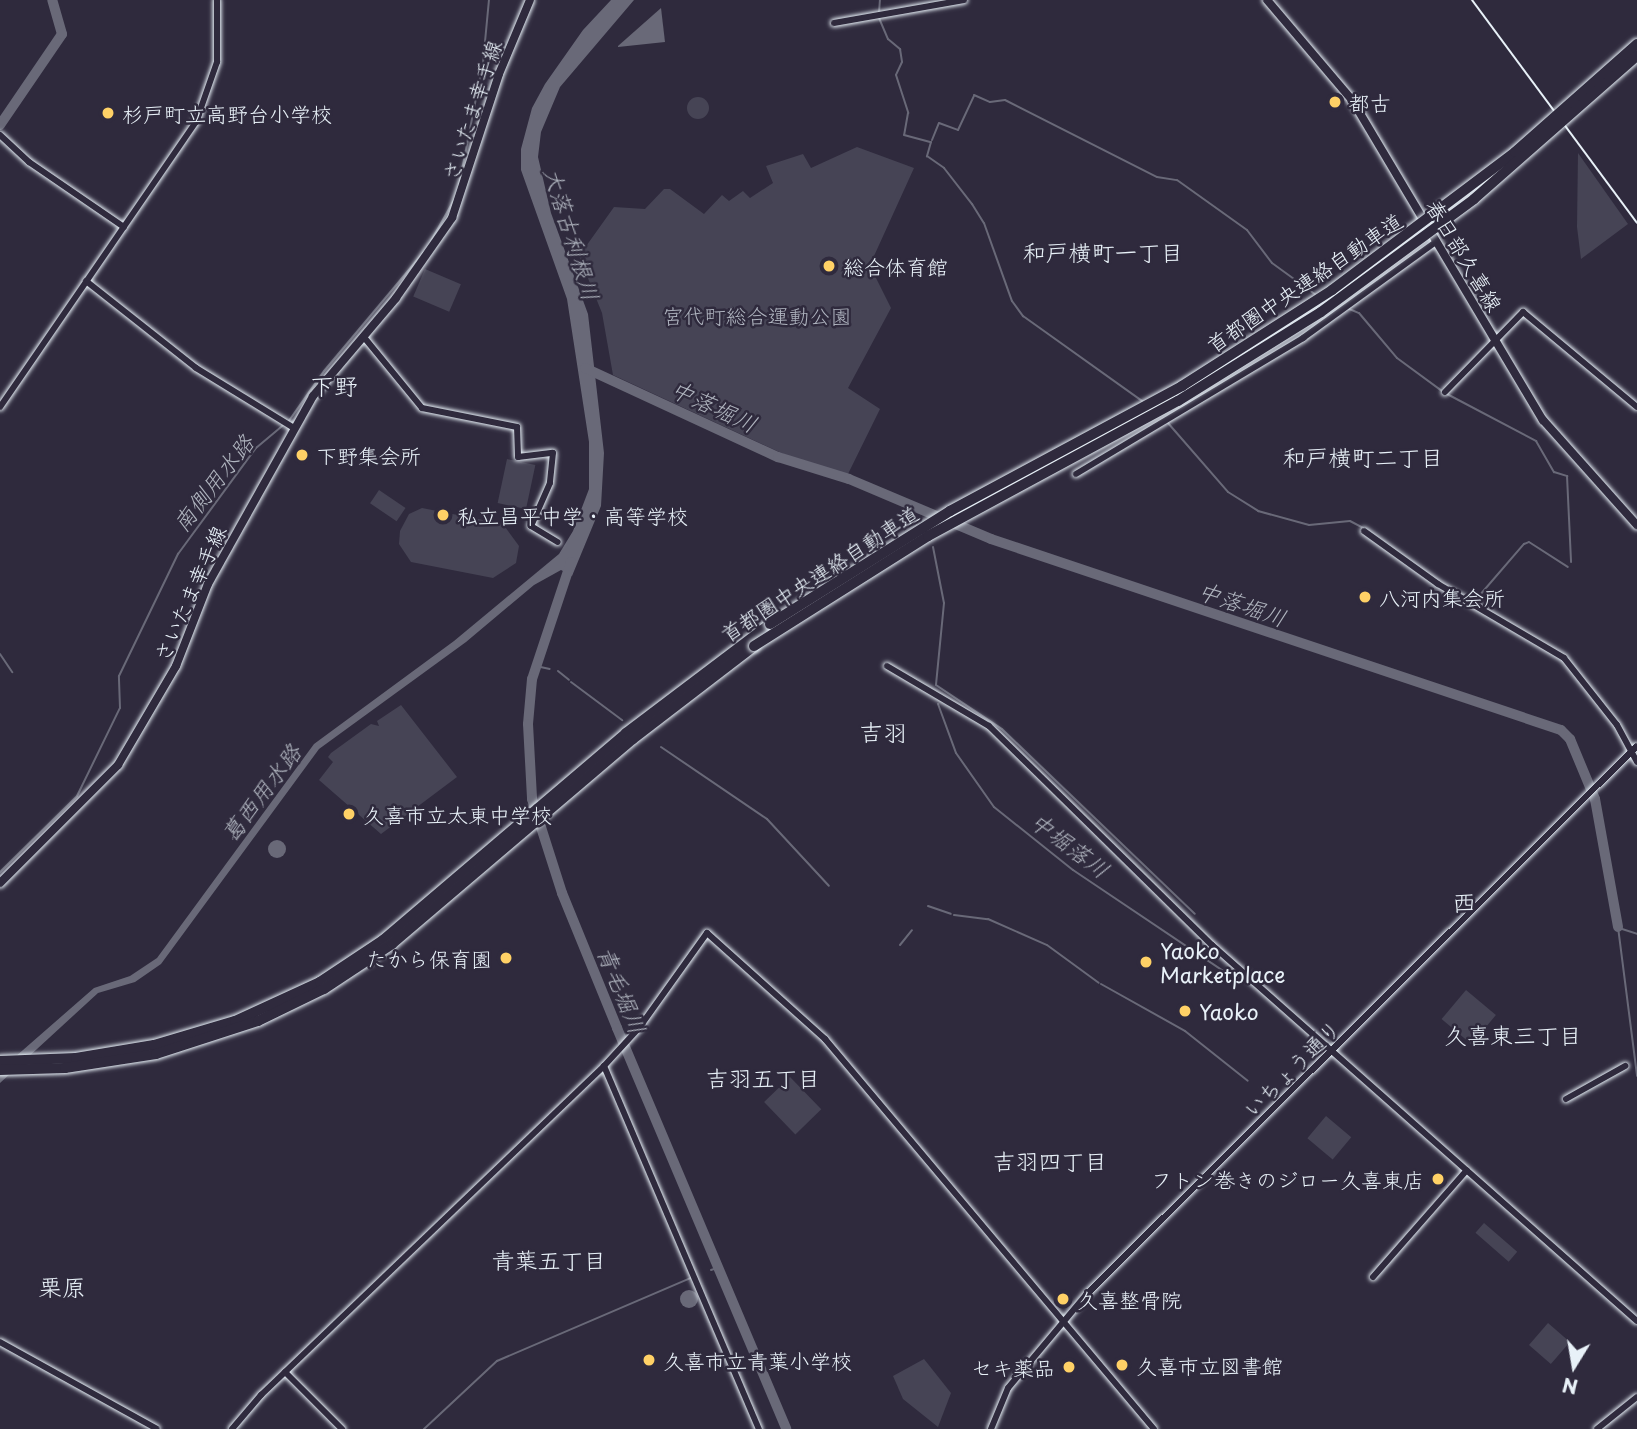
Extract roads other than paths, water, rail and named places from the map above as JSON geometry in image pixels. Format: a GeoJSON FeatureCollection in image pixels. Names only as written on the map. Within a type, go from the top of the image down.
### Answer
{"type":"FeatureCollection","features":[{"type":"Feature","properties":{"kind":"highway","name":"首都圏中央連絡自動車道"},"geometry":{"type":"LineString","coordinates":[[0,1061],[76,1058],[175,1040],[253,1014],[341,969],[383,940],[703,672],[903,538],[1182,386],[1332,290],[1515,152],[1637,44]]}},
{"type":"Feature","properties":{"kind":"highway","name":"首都圏中央連絡自動車道"},"geometry":{"type":"LineString","coordinates":[[0,1070],[107,1063],[175,1049],[258,1021],[345,976],[416,924],[633,739],[754,646],[928,536],[1178,401],[1321,312],[1474,199],[1637,56]]}},
{"type":"Feature","properties":{"kind":"main road","name":"さいたま幸手線"},"geometry":{"type":"LineString","coordinates":[[0,883],[118,765],[176,666],[208,583],[313,396],[422,264],[458,207],[499,74],[530,0]]}},
{"type":"Feature","properties":{"kind":"main road","name":"春日部久喜線"},"geometry":{"type":"LineString","coordinates":[[1267,0],[1345,89],[1543,420],[1637,525]]}},
{"type":"Feature","properties":{"kind":"street"},"geometry":{"type":"LineString","coordinates":[[0,407],[124,228],[204,105],[219,47],[217,0]]}},
{"type":"Feature","properties":{"kind":"street"},"geometry":{"type":"LineString","coordinates":[[834,23],[964,0]]}},
{"type":"Feature","properties":{"kind":"street"},"geometry":{"type":"LineString","coordinates":[[0,135],[29,162],[124,228]]}},
{"type":"Feature","properties":{"kind":"street"},"geometry":{"type":"LineString","coordinates":[[1076,474],[1303,338],[1437,242]]}},
{"type":"Feature","properties":{"kind":"street"},"geometry":{"type":"LineString","coordinates":[[86,281],[196,368],[294,428]]}},
{"type":"Feature","properties":{"kind":"street"},"geometry":{"type":"LineString","coordinates":[[1445,392],[1525,312],[1637,407]]}},
{"type":"Feature","properties":{"kind":"street"},"geometry":{"type":"LineString","coordinates":[[363,336],[422,408],[517,427],[518,457],[553,453],[550,483],[531,526],[558,542]]}},
{"type":"Feature","properties":{"kind":"street"},"geometry":{"type":"LineString","coordinates":[[1364,531],[1438,584],[1564,657],[1634,748],[1637,762]]}},
{"type":"Feature","properties":{"kind":"street"},"geometry":{"type":"LineString","coordinates":[[887,666],[989,726],[1212,945],[1637,1321]]}},
{"type":"Feature","properties":{"kind":"street","name":"いちょう通り"},"geometry":{"type":"LineString","coordinates":[[991,1429],[1009,1388],[1063,1321],[1634,748]]}},
{"type":"Feature","properties":{"kind":"street"},"geometry":{"type":"LineString","coordinates":[[232,1429],[285,1371],[614,1056],[636,1031],[707,933],[825,1039],[1154,1429]]}},
{"type":"Feature","properties":{"kind":"street"},"geometry":{"type":"LineString","coordinates":[[604,1066],[759,1429]]}},
{"type":"Feature","properties":{"kind":"street"},"geometry":{"type":"LineString","coordinates":[[1566,1099],[1625,1066]]}},
{"type":"Feature","properties":{"kind":"street"},"geometry":{"type":"LineString","coordinates":[[1373,1277],[1467,1170]]}},
{"type":"Feature","properties":{"kind":"street"},"geometry":{"type":"LineString","coordinates":[[0,1342],[157,1429]]}},
{"type":"Feature","properties":{"kind":"street"},"geometry":{"type":"LineString","coordinates":[[285,1371],[342,1429]]}},
{"type":"Feature","properties":{"kind":"street"},"geometry":{"type":"LineString","coordinates":[[1597,1429],[1637,1397]]}},
{"type":"Feature","properties":{"kind":"water"},"geometry":{"type":"Polygon","coordinates":[[[611,0],[634,0],[560,87],[541,132],[538,157],[551,213],[588,314],[604,453],[601,506],[572,576],[561,570],[534,585],[466,642],[319,749],[161,964],[135,982],[98,993],[0,1083],[0,1072],[94,988],[130,976],[157,958],[314,744],[454,641],[559,554],[573,531],[589,489],[589,442],[567,299],[521,170],[521,149],[532,108],[545,84],[583,30],[611,0]]]}},
{"type":"Feature","properties":{"kind":"water"},"geometry":{"type":"Polygon","coordinates":[[[661,8],[665,42],[618,47],[618,46],[661,8]]]}},
{"type":"Feature","properties":{"kind":"water"},"geometry":{"type":"Polygon","coordinates":[[[277,840],[285,845],[286,849],[281,857],[277,858],[269,853],[268,849],[273,841],[277,840]]]}},
{"type":"Feature","properties":{"kind":"water"},"geometry":{"type":"Polygon","coordinates":[[[689,1290],[695,1293],[698,1299],[695,1305],[689,1308],[683,1305],[680,1299],[683,1293],[689,1290]]]}},
{"type":"Feature","properties":{"kind":"waterway"},"geometry":{"type":"LineString","coordinates":[[0,125],[62,34],[52,0]]}},
{"type":"Feature","properties":{"kind":"waterway","name":"南側用水路"},"geometry":{"type":"LineString","coordinates":[[459,185],[483,63],[489,0]]}},
{"type":"Feature","properties":{"kind":"waterway"},"geometry":{"type":"LineString","coordinates":[[879,13],[880,0]]}},
{"type":"Feature","properties":{"kind":"waterway"},"geometry":{"type":"LineString","coordinates":[[879,18],[888,39],[900,49],[902,62],[896,75],[908,113],[904,135],[931,142],[927,156],[944,168],[972,204],[984,223],[1012,301],[1023,316],[1145,403]]}},
{"type":"Feature","properties":{"kind":"waterway"},"geometry":{"type":"LineString","coordinates":[[932,140],[939,123],[958,130],[974,95],[990,102],[1005,100],[1157,177],[1177,180],[1247,230],[1272,263],[1316,295]]}},
{"type":"Feature","properties":{"kind":"waterway","name":"南側用水路"},"geometry":{"type":"LineString","coordinates":[[431,241],[454,200]]}},
{"type":"Feature","properties":{"kind":"waterway","name":"南側用水路"},"geometry":{"type":"LineString","coordinates":[[288,422],[324,371],[424,252]]}},
{"type":"Feature","properties":{"kind":"waterway"},"geometry":{"type":"LineString","coordinates":[[1347,308],[1359,313],[1397,358],[1442,391]]}},
{"type":"Feature","properties":{"kind":"waterway","name":"中落堀川"},"geometry":{"type":"LineString","coordinates":[[585,368],[778,457],[849,479],[991,539],[1561,730],[1570,739],[1595,799],[1618,927]]}},
{"type":"Feature","properties":{"kind":"waterway"},"geometry":{"type":"LineString","coordinates":[[1447,394],[1536,441],[1554,472],[1567,476],[1571,562]]}},
{"type":"Feature","properties":{"kind":"waterway"},"geometry":{"type":"LineString","coordinates":[[1168,423],[1228,492],[1258,511],[1309,525],[1350,521],[1365,529]]}},
{"type":"Feature","properties":{"kind":"waterway","name":"南側用水路"},"geometry":{"type":"LineString","coordinates":[[0,872],[77,796],[120,708],[119,676],[178,554],[256,448],[283,425]]}},
{"type":"Feature","properties":{"kind":"waterway"},"geometry":{"type":"LineString","coordinates":[[1473,603],[1524,544],[1529,542],[1568,567]]}},
{"type":"Feature","properties":{"kind":"waterway"},"geometry":{"type":"LineString","coordinates":[[933,547],[944,603],[936,685],[1002,729],[1195,914]]}},
{"type":"Feature","properties":{"kind":"waterway","name":"青毛堀川"},"geometry":{"type":"LineString","coordinates":[[571,562],[532,679],[528,724],[532,799],[562,893],[786,1429]]}},
{"type":"Feature","properties":{"kind":"waterway"},"geometry":{"type":"LineString","coordinates":[[0,654],[12,672]]}},
{"type":"Feature","properties":{"kind":"waterway"},"geometry":{"type":"LineString","coordinates":[[536,666],[550,669]]}},
{"type":"Feature","properties":{"kind":"waterway"},"geometry":{"type":"LineString","coordinates":[[558,671],[569,680]]}},
{"type":"Feature","properties":{"kind":"waterway"},"geometry":{"type":"LineString","coordinates":[[571,682],[622,720]]}},
{"type":"Feature","properties":{"kind":"waterway","name":"中堀落川"},"geometry":{"type":"LineString","coordinates":[[938,704],[956,753],[994,807],[1073,870],[1226,973]]}},
{"type":"Feature","properties":{"kind":"waterway"},"geometry":{"type":"LineString","coordinates":[[661,747],[767,819],[829,886]]}},
{"type":"Feature","properties":{"kind":"waterway"},"geometry":{"type":"LineString","coordinates":[[928,906],[951,914]]}},
{"type":"Feature","properties":{"kind":"waterway"},"geometry":{"type":"LineString","coordinates":[[954,915],[988,919],[1047,945],[1099,983]]}},
{"type":"Feature","properties":{"kind":"waterway","name":"中落堀川"},"geometry":{"type":"LineString","coordinates":[[1618,927],[1637,1076]]}},
{"type":"Feature","properties":{"kind":"waterway"},"geometry":{"type":"LineString","coordinates":[[1619,928],[1637,934]]}},
{"type":"Feature","properties":{"kind":"waterway"},"geometry":{"type":"LineString","coordinates":[[900,945],[912,930]]}},
{"type":"Feature","properties":{"kind":"waterway"},"geometry":{"type":"LineString","coordinates":[[1101,984],[1185,1031],[1248,1081]]}},
{"type":"Feature","properties":{"kind":"waterway"},"geometry":{"type":"LineString","coordinates":[[711,1270],[717,1268]]}},
{"type":"Feature","properties":{"kind":"waterway"},"geometry":{"type":"LineString","coordinates":[[424,1429],[497,1361],[691,1278]]}},
{"type":"Feature","properties":{"kind":"railway"},"geometry":{"type":"LineString","coordinates":[[1472,0],[1637,223]]}},
{"type":"Feature","properties":{"kind":"place","name":"都古"},"geometry":{"type":"Point","coordinates":[1335,102]}},
{"type":"Feature","properties":{"kind":"place","name":"杉戸町立高野台小学校"},"geometry":{"type":"Point","coordinates":[108,113]}},
{"type":"Feature","properties":{"kind":"place","name":"総合体育館"},"geometry":{"type":"Point","coordinates":[829,266]}},
{"type":"Feature","properties":{"kind":"place","name":"下野集会所"},"geometry":{"type":"Point","coordinates":[302,455]}},
{"type":"Feature","properties":{"kind":"place","name":"私立昌平中学・高等学校"},"geometry":{"type":"Point","coordinates":[443,515]}},
{"type":"Feature","properties":{"kind":"place","name":"八河内集会所"},"geometry":{"type":"Point","coordinates":[1365,597]}},
{"type":"Feature","properties":{"kind":"place","name":"久喜市立太東中学校"},"geometry":{"type":"Point","coordinates":[349,814]}},
{"type":"Feature","properties":{"kind":"place","name":"たから保育園"},"geometry":{"type":"Point","coordinates":[506,958]}},
{"type":"Feature","properties":{"kind":"place","name":"Yaoko Marketplace"},"geometry":{"type":"Point","coordinates":[1146,962]}},
{"type":"Feature","properties":{"kind":"place","name":"Yaoko"},"geometry":{"type":"Point","coordinates":[1185,1011]}},
{"type":"Feature","properties":{"kind":"place","name":"フトン巻きのジロー久喜東店"},"geometry":{"type":"Point","coordinates":[1438,1179]}},
{"type":"Feature","properties":{"kind":"place","name":"久喜整骨院"},"geometry":{"type":"Point","coordinates":[1063,1299]}},
{"type":"Feature","properties":{"kind":"place","name":"久喜市立青葉小学校"},"geometry":{"type":"Point","coordinates":[649,1360]}},
{"type":"Feature","properties":{"kind":"place","name":"久喜市立図書館"},"geometry":{"type":"Point","coordinates":[1122,1365]}},
{"type":"Feature","properties":{"kind":"place","name":"セキ薬品"},"geometry":{"type":"Point","coordinates":[1069,1367]}},
{"type":"Feature","properties":{"kind":"district","name":"和戸横町一丁目"},"geometry":{"type":"Point","coordinates":[1103,252]}},
{"type":"Feature","properties":{"kind":"district","name":"下野"},"geometry":{"type":"Point","coordinates":[334,386]}},
{"type":"Feature","properties":{"kind":"district","name":"和戸横町二丁目"},"geometry":{"type":"Point","coordinates":[1363,457]}},
{"type":"Feature","properties":{"kind":"district","name":"吉羽"},"geometry":{"type":"Point","coordinates":[883,732]}},
{"type":"Feature","properties":{"kind":"district","name":"西"},"geometry":{"type":"Point","coordinates":[1464,902]}},
{"type":"Feature","properties":{"kind":"district","name":"久喜東三丁目"},"geometry":{"type":"Point","coordinates":[1513,1035]}},
{"type":"Feature","properties":{"kind":"district","name":"吉羽五丁目"},"geometry":{"type":"Point","coordinates":[763,1078]}},
{"type":"Feature","properties":{"kind":"district","name":"吉羽四丁目"},"geometry":{"type":"Point","coordinates":[1050,1161]}},
{"type":"Feature","properties":{"kind":"district","name":"青葉五丁目"},"geometry":{"type":"Point","coordinates":[549,1260]}},
{"type":"Feature","properties":{"kind":"district","name":"栗原"},"geometry":{"type":"Point","coordinates":[62,1287]}},
{"type":"Feature","properties":{"kind":"water label","name":"大落古利根川"},"geometry":{"type":"Point","coordinates":[572,234]}},
{"type":"Feature","properties":{"kind":"water label","name":"葛西用水路"},"geometry":{"type":"Point","coordinates":[261,793]}},
{"type":"Feature","properties":{"kind":"park label","name":"宮代町総合運動公園"},"geometry":{"type":"Point","coordinates":[757,315]}}]}
